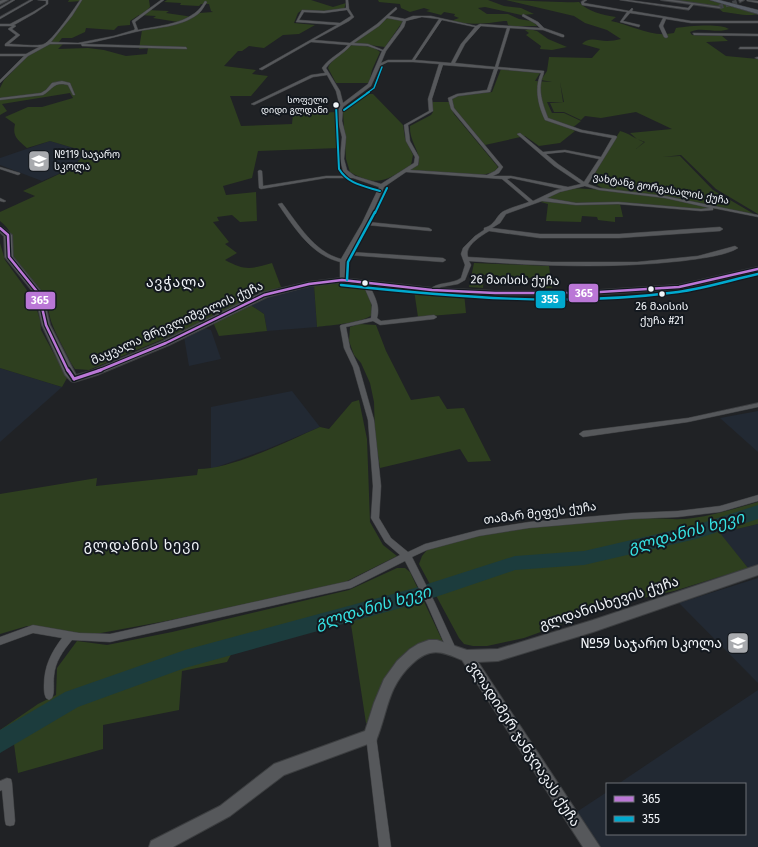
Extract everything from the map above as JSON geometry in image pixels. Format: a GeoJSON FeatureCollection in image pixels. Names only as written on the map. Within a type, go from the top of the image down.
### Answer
{"type":"FeatureCollection","features":[{"type":"Feature","properties":{"kind":"highway"},"geometry":{"type":"LineString","coordinates":[[714,0],[758,12]]}},
{"type":"Feature","properties":{"kind":"street"},"geometry":{"type":"LineString","coordinates":[[0,3],[6,0]]}},
{"type":"Feature","properties":{"kind":"street"},"geometry":{"type":"LineString","coordinates":[[0,8],[14,0]]}},
{"type":"Feature","properties":{"kind":"street"},"geometry":{"type":"LineString","coordinates":[[0,18],[32,0]]}},
{"type":"Feature","properties":{"kind":"street"},"geometry":{"type":"LineString","coordinates":[[0,25],[11,26],[26,14],[36,13],[47,4],[47,0],[39,0]]}},
{"type":"Feature","properties":{"kind":"street"},"geometry":{"type":"LineString","coordinates":[[49,43],[81,0]]}},
{"type":"Feature","properties":{"kind":"street"},"geometry":{"type":"LineString","coordinates":[[135,31],[137,29],[133,22],[163,0]]}},
{"type":"Feature","properties":{"kind":"street"},"geometry":{"type":"LineString","coordinates":[[261,69],[353,16],[348,9],[347,0]]}},
{"type":"Feature","properties":{"kind":"street"},"geometry":{"type":"LineString","coordinates":[[586,0],[582,2],[583,4],[691,22],[758,22]]}},
{"type":"Feature","properties":{"kind":"street"},"geometry":{"type":"LineString","coordinates":[[621,0],[689,9],[692,4]]}},
{"type":"Feature","properties":{"kind":"street"},"geometry":{"type":"LineString","coordinates":[[663,0],[719,7]]}},
{"type":"Feature","properties":{"kind":"street"},"geometry":{"type":"LineString","coordinates":[[748,0],[758,2]]}},
{"type":"Feature","properties":{"kind":"street"},"geometry":{"type":"LineString","coordinates":[[78,44],[159,27],[187,18],[195,15],[206,2]]}},
{"type":"Feature","properties":{"kind":"street"},"geometry":{"type":"LineString","coordinates":[[639,3],[620,21],[639,26]]}},
{"type":"Feature","properties":{"kind":"street"},"geometry":{"type":"LineString","coordinates":[[0,8],[16,9]]}},
{"type":"Feature","properties":{"kind":"street"},"geometry":{"type":"LineString","coordinates":[[382,186],[353,177],[346,173],[342,159],[344,141],[339,114],[341,106],[338,91],[324,68],[329,61],[387,17],[396,8]]}},
{"type":"Feature","properties":{"kind":"street"},"geometry":{"type":"LineString","coordinates":[[341,24],[297,20],[303,11],[324,12],[348,9]]}},
{"type":"Feature","properties":{"kind":"street"},"geometry":{"type":"LineString","coordinates":[[9,13],[19,14]]}},
{"type":"Feature","properties":{"kind":"street"},"geometry":{"type":"LineString","coordinates":[[387,17],[405,20],[416,15],[476,27],[480,25],[543,30],[563,36]]}},
{"type":"Feature","properties":{"kind":"street"},"geometry":{"type":"LineString","coordinates":[[523,15],[537,22],[543,30]]}},
{"type":"Feature","properties":{"kind":"street"},"geometry":{"type":"LineString","coordinates":[[665,17],[661,26],[666,37]]}},
{"type":"Feature","properties":{"kind":"street"},"geometry":{"type":"LineString","coordinates":[[413,62],[441,19]]}},
{"type":"Feature","properties":{"kind":"street"},"geometry":{"type":"LineString","coordinates":[[341,106],[370,85],[374,72],[384,51],[402,27],[405,20]]}},
{"type":"Feature","properties":{"kind":"street"},"geometry":{"type":"LineString","coordinates":[[6,45],[18,34],[10,29],[14,26],[11,26]]}},
{"type":"Feature","properties":{"kind":"street"},"geometry":{"type":"LineString","coordinates":[[452,65],[463,44],[476,27]]}},
{"type":"Feature","properties":{"kind":"street"},"geometry":{"type":"LineString","coordinates":[[488,177],[497,172],[501,167],[452,108],[450,98],[457,95],[489,92],[498,68],[509,27]]}},
{"type":"Feature","properties":{"kind":"street"},"geometry":{"type":"LineString","coordinates":[[694,34],[758,35]]}},
{"type":"Feature","properties":{"kind":"street"},"geometry":{"type":"LineString","coordinates":[[310,40],[368,45],[384,51]]}},
{"type":"Feature","properties":{"kind":"street"},"geometry":{"type":"LineString","coordinates":[[0,82],[27,55],[49,43],[108,47],[186,48]]}},
{"type":"Feature","properties":{"kind":"street"},"geometry":{"type":"LineString","coordinates":[[2,46],[42,46]]}},
{"type":"Feature","properties":{"kind":"street"},"geometry":{"type":"LineString","coordinates":[[740,48],[758,48]]}},
{"type":"Feature","properties":{"kind":"street"},"geometry":{"type":"LineString","coordinates":[[0,54],[27,55]]}},
{"type":"Feature","properties":{"kind":"street"},"geometry":{"type":"LineString","coordinates":[[378,65],[388,61],[413,62],[543,72],[538,80],[538,87],[546,118],[581,131],[615,137],[585,185],[558,191],[542,199],[504,213],[498,222],[486,229],[466,248],[464,254],[468,265],[463,280],[439,285],[432,290]]}},
{"type":"Feature","properties":{"kind":"street"},"geometry":{"type":"LineString","coordinates":[[342,280],[343,261],[365,223],[382,186],[416,164],[417,157],[408,141],[406,125],[431,111],[430,100],[441,64]]}},
{"type":"Feature","properties":{"kind":"street"},"geometry":{"type":"LineString","coordinates":[[253,104],[297,85],[312,76],[328,74]]}},
{"type":"Feature","properties":{"kind":"street"},"geometry":{"type":"LineString","coordinates":[[0,99],[42,94],[48,91],[53,84],[62,82],[69,84],[74,94]]}},
{"type":"Feature","properties":{"kind":"street"},"geometry":{"type":"LineString","coordinates":[[519,134],[585,185]]}},
{"type":"Feature","properties":{"kind":"street"},"geometry":{"type":"LineString","coordinates":[[542,153],[565,151],[601,158]]}},
{"type":"Feature","properties":{"kind":"street"},"geometry":{"type":"LineString","coordinates":[[0,168],[18,174]]}},
{"type":"Feature","properties":{"kind":"street"},"geometry":{"type":"LineString","coordinates":[[260,171],[261,188],[326,177],[353,177]]}},
{"type":"Feature","properties":{"kind":"street"},"geometry":{"type":"LineString","coordinates":[[405,171],[525,179],[568,188]]}},
{"type":"Feature","properties":{"kind":"street"},"geometry":{"type":"LineString","coordinates":[[497,172],[532,202]]}},
{"type":"Feature","properties":{"kind":"street","name":"ვახტანგ გორგასალის ქუჩა"},"geometry":{"type":"LineString","coordinates":[[585,185],[599,189],[665,197],[758,216]]}},
{"type":"Feature","properties":{"kind":"street"},"geometry":{"type":"LineString","coordinates":[[542,199],[576,204],[618,204],[701,210],[719,208]]}},
{"type":"Feature","properties":{"kind":"street"},"geometry":{"type":"LineString","coordinates":[[280,204],[318,249],[332,259],[343,261]]}},
{"type":"Feature","properties":{"kind":"street"},"geometry":{"type":"LineString","coordinates":[[365,223],[429,230]]}},
{"type":"Feature","properties":{"kind":"street","name":"მაყვალა მრევლიშვილის ქუჩა"},"geometry":{"type":"LineString","coordinates":[[0,228],[8,235],[9,257],[39,294],[46,325],[70,375],[74,379],[94,373],[166,343],[264,295],[309,284],[342,280]]}},
{"type":"Feature","properties":{"kind":"street"},"geometry":{"type":"LineString","coordinates":[[486,229],[540,236],[619,236],[720,229]]}},
{"type":"Feature","properties":{"kind":"street"},"geometry":{"type":"LineString","coordinates":[[467,260],[524,264],[641,262],[695,258],[735,248]]}},
{"type":"Feature","properties":{"kind":"street"},"geometry":{"type":"LineString","coordinates":[[347,253],[443,260]]}},
{"type":"Feature","properties":{"kind":"street","name":"26 მაისის ქუჩა"},"geometry":{"type":"LineString","coordinates":[[342,280],[432,290],[555,293],[654,290],[702,283],[758,269]]}},
{"type":"Feature","properties":{"kind":"street"},"geometry":{"type":"LineString","coordinates":[[365,282],[375,306],[376,315],[374,319]]}},
{"type":"Feature","properties":{"kind":"street"},"geometry":{"type":"LineString","coordinates":[[434,317],[380,323],[374,319],[342,326],[347,348],[356,367],[371,420],[377,486],[375,518],[388,540],[407,556],[431,603],[451,649]]}},
{"type":"Feature","properties":{"kind":"street"},"geometry":{"type":"LineString","coordinates":[[583,434],[688,420],[758,405]]}},
{"type":"Feature","properties":{"kind":"street","name":"თამარ მეფეს ქუჩა"},"geometry":{"type":"LineString","coordinates":[[0,641],[33,629],[70,635],[110,638],[351,584],[425,547],[479,533],[529,525],[631,516],[678,514],[720,509],[758,498]]}},
{"type":"Feature","properties":{"kind":"street","name":"გლდანისხევის ქუჩა"},"geometry":{"type":"LineString","coordinates":[[468,656],[498,654],[593,626],[758,570]]}},
{"type":"Feature","properties":{"kind":"street"},"geometry":{"type":"LineString","coordinates":[[49,695],[48,674],[51,660],[70,635]]}},
{"type":"Feature","properties":{"kind":"street","name":"ვლადიმერ ჯანჯღავას ქუჩა"},"geometry":{"type":"LineString","coordinates":[[385,847],[371,736],[384,692],[397,668],[416,651],[431,646],[451,649],[468,656],[592,847]]}},
{"type":"Feature","properties":{"kind":"street"},"geometry":{"type":"LineString","coordinates":[[156,847],[225,811],[279,769],[371,736]]}},
{"type":"Feature","properties":{"kind":"street"},"geometry":{"type":"LineString","coordinates":[[0,786],[7,783],[10,821]]}},
{"type":"Feature","properties":{"kind":"shaded area","name":"№119 საჯარო სკოლა"},"geometry":{"type":"Polygon","coordinates":[[[50,141],[77,149],[84,155],[72,168],[42,181],[0,165],[0,158],[50,141]]]}},
{"type":"Feature","properties":{"kind":"shaded area"},"geometry":{"type":"Polygon","coordinates":[[[314,285],[317,327],[267,331],[264,314],[249,304],[271,294],[314,285]]]}},
{"type":"Feature","properties":{"kind":"shaded area"},"geometry":{"type":"Polygon","coordinates":[[[205,328],[211,330],[221,359],[189,366],[184,337],[205,328]]]}},
{"type":"Feature","properties":{"kind":"shaded area"},"geometry":{"type":"Polygon","coordinates":[[[0,368],[62,387],[0,442],[0,368]]]}},
{"type":"Feature","properties":{"kind":"shaded area"},"geometry":{"type":"Polygon","coordinates":[[[292,391],[320,427],[265,450],[211,469],[211,407],[292,391]]]}},
{"type":"Feature","properties":{"kind":"shaded area"},"geometry":{"type":"Polygon","coordinates":[[[758,411],[758,452],[720,418],[758,411]]]}},
{"type":"Feature","properties":{"kind":"shaded area"},"geometry":{"type":"Polygon","coordinates":[[[758,524],[758,564],[748,568],[719,533],[758,524]]]}},
{"type":"Feature","properties":{"kind":"shaded area","name":"№59 საჯარო სკოლა"},"geometry":{"type":"Polygon","coordinates":[[[758,578],[758,683],[679,603],[758,578]]]}},
{"type":"Feature","properties":{"kind":"shaded area"},"geometry":{"type":"Polygon","coordinates":[[[758,690],[758,847],[600,847],[575,813],[606,793],[606,835],[746,835],[746,783],[619,783],[758,690]]]}},
{"type":"Feature","properties":{"kind":"green space"},"geometry":{"type":"Polygon","coordinates":[[[69,0],[149,0],[150,7],[147,10],[169,11],[166,13],[193,17],[199,13],[213,12],[211,11],[209,4],[201,4],[199,6],[164,2],[167,0],[311,0],[333,7],[346,3],[344,9],[323,11],[302,10],[298,13],[294,23],[315,25],[299,34],[283,35],[264,48],[249,46],[242,51],[238,51],[224,66],[256,70],[252,74],[268,76],[251,96],[230,96],[241,126],[292,124],[293,114],[337,112],[339,148],[258,151],[252,178],[223,186],[226,195],[256,192],[257,221],[240,222],[232,215],[217,217],[219,221],[213,222],[229,242],[225,244],[237,253],[225,260],[232,264],[248,268],[259,267],[272,263],[281,287],[259,294],[199,324],[89,370],[75,369],[71,363],[51,321],[46,300],[37,285],[14,259],[11,250],[12,238],[7,227],[0,221],[0,212],[35,196],[23,191],[72,168],[84,155],[77,149],[50,141],[27,148],[15,135],[15,124],[5,117],[28,107],[42,107],[73,98],[70,93],[2,104],[7,111],[0,115],[0,88],[4,80],[30,54],[49,44],[63,44],[58,49],[88,48],[104,50],[126,56],[147,54],[148,48],[139,49],[142,30],[178,22],[153,18],[156,16],[139,15],[130,21],[130,25],[118,26],[114,30],[86,28],[85,32],[72,38],[62,38],[58,43],[50,43],[81,1],[68,2],[69,0]]]}},
{"type":"Feature","properties":{"kind":"green space"},"geometry":{"type":"Polygon","coordinates":[[[378,0],[488,0],[504,6],[521,8],[534,14],[521,15],[485,7],[478,8],[487,14],[508,14],[519,19],[531,21],[538,26],[511,26],[508,25],[507,21],[477,24],[451,21],[459,18],[454,16],[455,14],[444,12],[441,15],[426,11],[430,10],[424,8],[410,12],[401,8],[400,4],[379,2],[378,0]]]}},
{"type":"Feature","properties":{"kind":"green space"},"geometry":{"type":"Polygon","coordinates":[[[506,0],[579,2],[591,11],[616,17],[611,21],[657,34],[674,33],[676,28],[696,26],[719,26],[729,29],[719,31],[694,30],[690,32],[692,35],[722,36],[728,41],[706,42],[726,56],[758,59],[758,214],[716,189],[681,155],[663,157],[680,156],[713,190],[754,214],[753,216],[720,209],[687,210],[633,203],[633,205],[620,204],[623,217],[615,217],[615,222],[598,220],[597,217],[582,216],[581,222],[546,221],[548,204],[537,201],[571,188],[606,190],[590,181],[620,131],[637,139],[630,133],[672,129],[636,112],[601,118],[585,116],[581,120],[564,112],[554,112],[550,103],[564,102],[560,82],[563,102],[547,102],[552,113],[564,113],[581,121],[571,129],[575,131],[560,143],[539,146],[525,136],[485,145],[454,108],[452,99],[457,96],[492,92],[501,69],[540,73],[535,81],[552,82],[541,80],[547,71],[549,57],[592,58],[600,49],[582,44],[588,40],[612,41],[621,39],[607,30],[585,23],[574,16],[506,0]]]}},
{"type":"Feature","properties":{"kind":"green space"},"geometry":{"type":"Polygon","coordinates":[[[668,0],[709,0],[758,14],[746,15],[723,12],[718,8],[721,7],[718,6],[668,0]]]}},
{"type":"Feature","properties":{"kind":"green space"},"geometry":{"type":"Polygon","coordinates":[[[388,18],[403,21],[385,47],[353,43],[388,18]]]}},
{"type":"Feature","properties":{"kind":"green space"},"geometry":{"type":"Polygon","coordinates":[[[529,29],[537,31],[548,39],[567,47],[552,50],[540,49],[541,46],[526,35],[529,33],[525,30],[529,29]]]}},
{"type":"Feature","properties":{"kind":"green space"},"geometry":{"type":"Polygon","coordinates":[[[351,44],[373,47],[380,52],[372,70],[369,83],[336,83],[328,68],[332,62],[351,44]]]}},
{"type":"Feature","properties":{"kind":"green space"},"geometry":{"type":"Polygon","coordinates":[[[363,94],[373,94],[403,125],[405,138],[413,155],[411,165],[395,175],[382,180],[368,180],[350,172],[346,159],[343,112],[345,108],[363,94]]]}},
{"type":"Feature","properties":{"kind":"green space"},"geometry":{"type":"Polygon","coordinates":[[[432,102],[449,102],[454,114],[498,167],[494,172],[482,175],[410,170],[419,164],[419,159],[411,136],[410,126],[431,115],[433,112],[432,102]]]}},
{"type":"Feature","properties":{"kind":"green space"},"geometry":{"type":"Polygon","coordinates":[[[0,243],[5,260],[34,300],[40,320],[41,330],[67,378],[62,387],[0,368],[0,243]]]}},
{"type":"Feature","properties":{"kind":"green space"},"geometry":{"type":"Polygon","coordinates":[[[474,263],[549,266],[552,288],[533,288],[532,278],[484,275],[483,288],[469,287],[474,263]]]}},
{"type":"Feature","properties":{"kind":"green space"},"geometry":{"type":"Polygon","coordinates":[[[336,282],[353,283],[364,288],[370,298],[373,314],[363,320],[355,322],[317,327],[314,285],[336,282]]]}},
{"type":"Feature","properties":{"kind":"green space"},"geometry":{"type":"Polygon","coordinates":[[[414,290],[464,293],[466,313],[418,317],[414,290]]]}},
{"type":"Feature","properties":{"kind":"green space"},"geometry":{"type":"Polygon","coordinates":[[[249,304],[264,314],[267,331],[219,336],[213,322],[249,304]]]}},
{"type":"Feature","properties":{"kind":"green space"},"geometry":{"type":"Polygon","coordinates":[[[359,324],[376,325],[386,351],[411,400],[439,396],[447,409],[464,408],[491,461],[468,462],[460,449],[380,468],[375,436],[374,402],[370,383],[361,363],[354,355],[349,341],[350,327],[359,324]]]}},
{"type":"Feature","properties":{"kind":"green space"},"geometry":{"type":"Polygon","coordinates":[[[359,400],[367,439],[370,522],[383,545],[397,556],[337,586],[166,621],[90,635],[27,626],[0,634],[0,494],[97,478],[96,486],[197,475],[198,469],[212,468],[243,459],[320,427],[329,429],[352,402],[359,400]]]}},
{"type":"Feature","properties":{"kind":"green space"},"geometry":{"type":"Polygon","coordinates":[[[758,502],[758,524],[720,533],[748,568],[674,591],[621,603],[524,638],[487,646],[473,646],[464,644],[459,638],[419,564],[422,556],[427,550],[450,542],[502,531],[609,519],[686,519],[718,513],[758,502]]]}},
{"type":"Feature","properties":{"kind":"green space"},"geometry":{"type":"Polygon","coordinates":[[[397,568],[405,568],[410,572],[443,642],[428,641],[410,648],[393,666],[379,690],[369,724],[366,723],[350,618],[234,649],[227,662],[182,671],[179,710],[103,725],[103,749],[18,773],[14,744],[0,749],[0,730],[38,704],[56,695],[57,668],[77,641],[107,645],[172,632],[349,590],[397,568]]]}},
{"type":"Feature","properties":{"kind":"waterway","name":"გლდანის ხევი"},"geometry":{"type":"LineString","coordinates":[[0,742],[72,699],[185,659],[415,596],[515,563],[584,558],[696,532],[758,512]]}},
{"type":"Feature","properties":{"kind":"tunnel"},"geometry":{"type":"LineString","coordinates":[[719,7],[740,1]]}},
{"type":"Feature","properties":{"kind":"transit line","name":"355"},"geometry":{"type":"LineString","coordinates":[[344,110],[374,88],[382,67]]}},
{"type":"Feature","properties":{"kind":"transit line","name":"355"},"geometry":{"type":"LineString","coordinates":[[336,105],[339,135],[339,169],[347,179],[380,191]]}},
{"type":"Feature","properties":{"kind":"transit line","name":"355"},"geometry":{"type":"LineString","coordinates":[[347,280],[348,262],[369,226],[387,188]]}},
{"type":"Feature","properties":{"kind":"transit line","name":"365"},"geometry":{"type":"LineString","coordinates":[[0,228],[8,235],[9,257],[39,294],[46,325],[70,375],[74,379]]}},
{"type":"Feature","properties":{"kind":"transit line","name":"365"},"geometry":{"type":"LineString","coordinates":[[74,379],[94,373],[166,343],[264,295],[309,284],[342,280],[432,290],[495,293],[584,293],[679,287],[758,269]]}},
{"type":"Feature","properties":{"kind":"transit line","name":"355"},"geometry":{"type":"LineString","coordinates":[[341,285],[510,299],[594,299],[678,292],[758,274]]}},
{"type":"Feature","properties":{"kind":"place","name":"სოფელი დიდი გლდანი"},"geometry":{"type":"Point","coordinates":[336,105]}},
{"type":"Feature","properties":{"kind":"place","name":"№119 საჯარო სკოლა"},"geometry":{"type":"Point","coordinates":[39,161]}},
{"type":"Feature","properties":{"kind":"place","name":"26 მაისის ქუჩა #21"},"geometry":{"type":"Point","coordinates":[662,294]}},
{"type":"Feature","properties":{"kind":"place","name":"№59 საჯარო სკოლა"},"geometry":{"type":"Point","coordinates":[738,643]}},
{"type":"Feature","properties":{"kind":"district","name":"ავჭალა"},"geometry":{"type":"Point","coordinates":[176,282]}},
{"type":"Feature","properties":{"kind":"district","name":"გლდანის ხევი"},"geometry":{"type":"Point","coordinates":[142,545]}}]}
